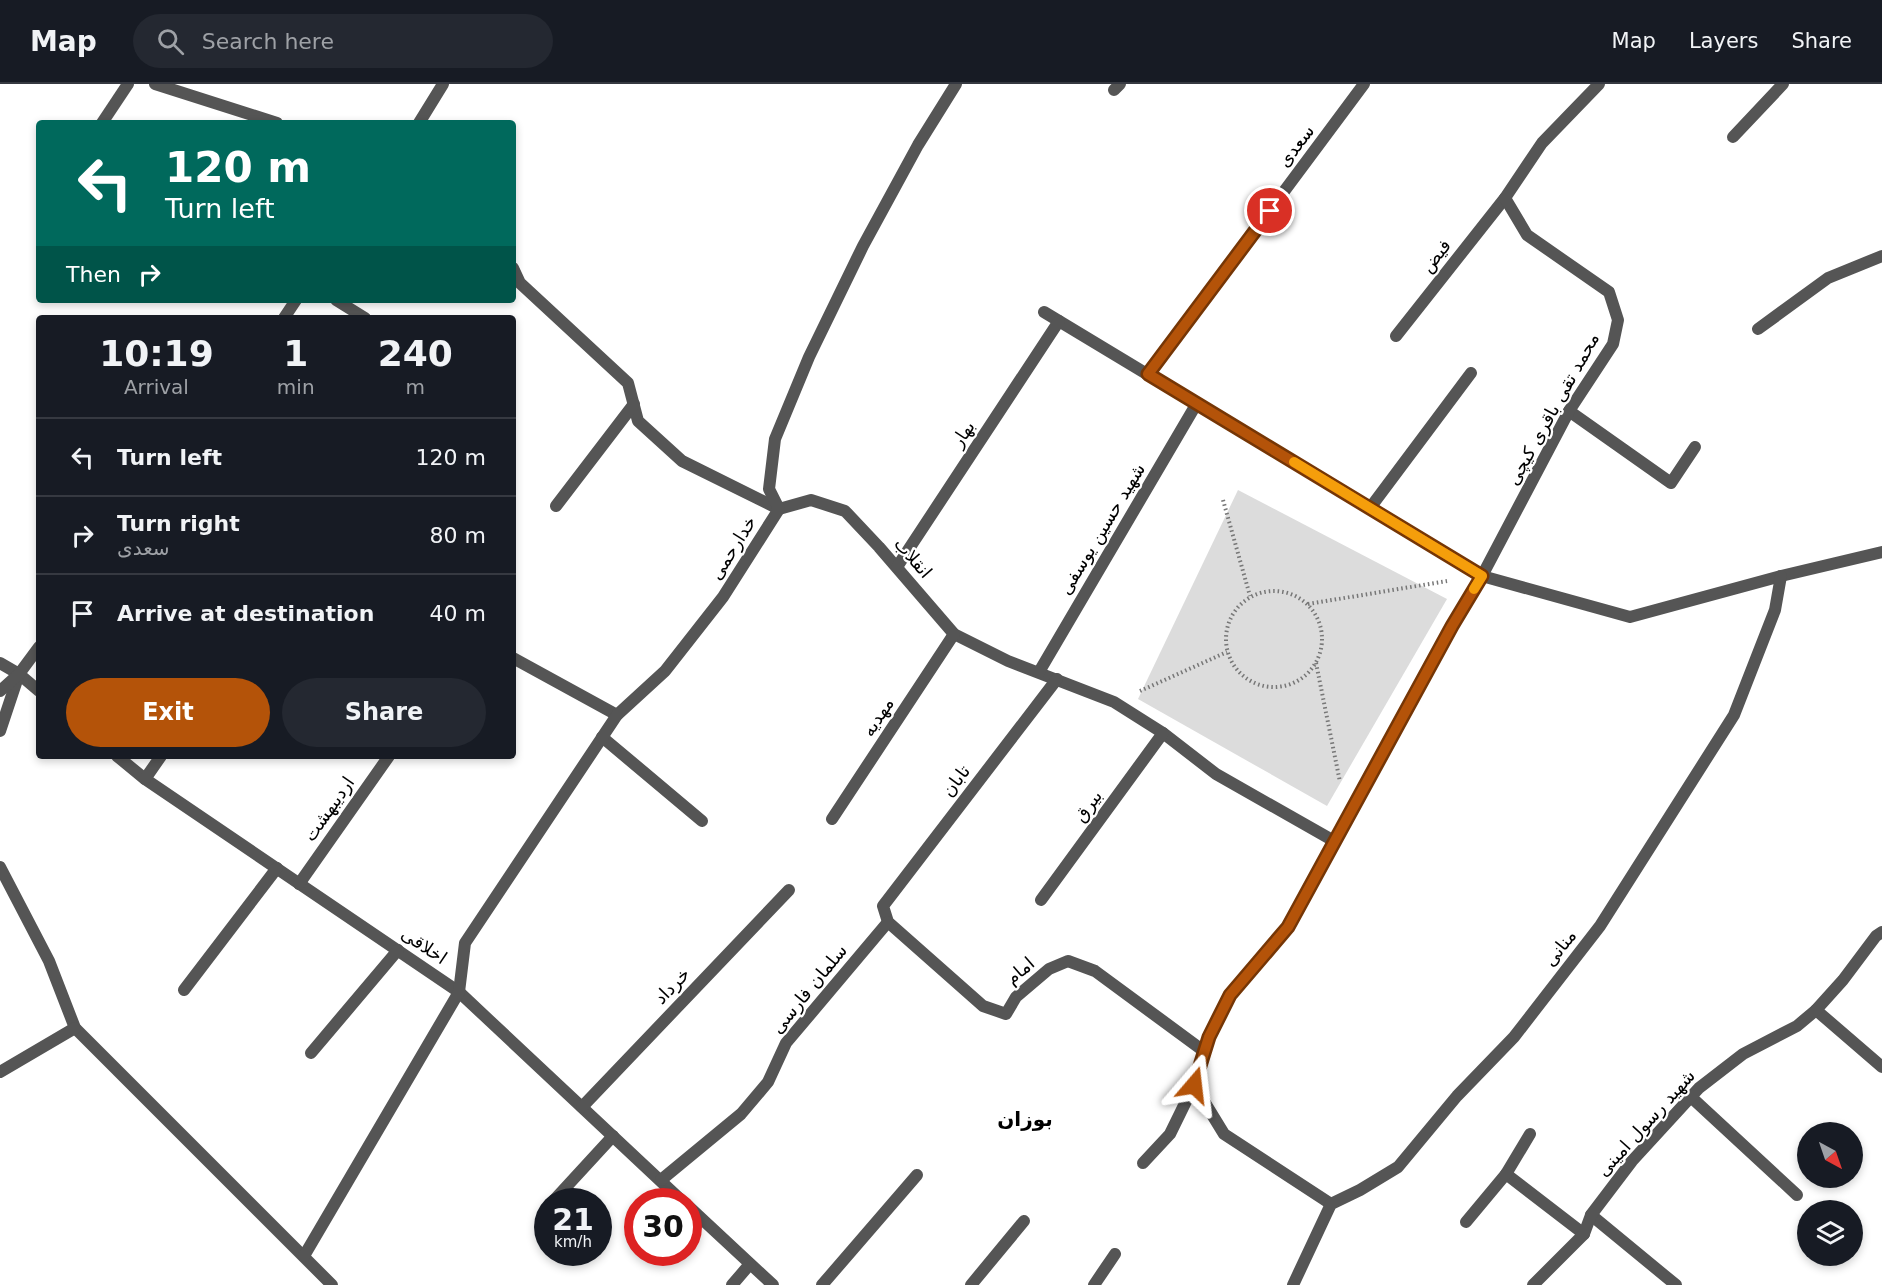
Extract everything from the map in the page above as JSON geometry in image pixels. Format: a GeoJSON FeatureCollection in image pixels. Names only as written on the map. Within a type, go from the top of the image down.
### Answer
{"type":"FeatureCollection","features":[{"type":"Feature","properties":{"kind":"street"},"geometry":{"type":"LineString","coordinates":[[104,120],[128,84]]}},
{"type":"Feature","properties":{"kind":"street"},"geometry":{"type":"LineString","coordinates":[[155,84],[268,120]]}},
{"type":"Feature","properties":{"kind":"street"},"geometry":{"type":"LineString","coordinates":[[421,120],[443,84]]}},
{"type":"Feature","properties":{"kind":"street","name":"خدارحمی"},"geometry":{"type":"LineString","coordinates":[[459,992],[465,943],[617,715],[665,671],[723,597],[779,509],[769,489],[775,439],[779,429],[809,357],[863,246],[918,146],[956,84]]}},
{"type":"Feature","properties":{"kind":"street","name":"سعدی"},"geometry":{"type":"LineString","coordinates":[[1148,374],[1364,84]]}},
{"type":"Feature","properties":{"kind":"street"},"geometry":{"type":"LineString","coordinates":[[1505,198],[1542,143],[1599,84]]}},
{"type":"Feature","properties":{"kind":"street"},"geometry":{"type":"LineString","coordinates":[[1733,137],[1784,84]]}},
{"type":"Feature","properties":{"kind":"street","name":"فیض"},"geometry":{"type":"LineString","coordinates":[[1396,336],[1505,198]]}},
{"type":"Feature","properties":{"kind":"street","name":"محمد تقی باقری کیچی"},"geometry":{"type":"LineString","coordinates":[[1482,576],[1569,411],[1613,344],[1618,320],[1609,292],[1527,235],[1505,198]]}},
{"type":"Feature","properties":{"kind":"street"},"geometry":{"type":"LineString","coordinates":[[1758,329],[1828,278],[1882,256]]}},
{"type":"Feature","properties":{"kind":"street"},"geometry":{"type":"LineString","coordinates":[[516,274],[520,283],[628,383],[638,421],[682,461],[779,509]]}},
{"type":"Feature","properties":{"kind":"street"},"geometry":{"type":"LineString","coordinates":[[341,303],[359,315]]}},
{"type":"Feature","properties":{"kind":"street"},"geometry":{"type":"LineString","coordinates":[[1044,312],[1482,576],[1630,617],[1781,576],[1882,552]]}},
{"type":"Feature","properties":{"kind":"street","name":"بهار"},"geometry":{"type":"LineString","coordinates":[[897,567],[1059,321]]}},
{"type":"Feature","properties":{"kind":"street"},"geometry":{"type":"LineString","coordinates":[[1370,508],[1471,373]]}},
{"type":"Feature","properties":{"kind":"street","name":"شهید حسین یوسفی"},"geometry":{"type":"LineString","coordinates":[[1039,672],[1197,403]]}},
{"type":"Feature","properties":{"kind":"street"},"geometry":{"type":"LineString","coordinates":[[556,506],[634,404]]}},
{"type":"Feature","properties":{"kind":"street"},"geometry":{"type":"LineString","coordinates":[[1569,411],[1671,483],[1695,447]]}},
{"type":"Feature","properties":{"kind":"street","name":"انقلاب"},"geometry":{"type":"LineString","coordinates":[[779,509],[811,500],[845,511],[954,634],[1008,661],[1114,702],[1163,733],[1216,774],[1334,841]]}},
{"type":"Feature","properties":{"kind":"street"},"geometry":{"type":"LineString","coordinates":[[1143,1163],[1170,1134],[1194,1085],[1209,1037],[1230,995],[1288,927],[1452,626],[1482,576]]}},
{"type":"Feature","properties":{"kind":"street","name":"منانی"},"geometry":{"type":"LineString","coordinates":[[1331,1204],[1360,1191],[1398,1167],[1457,1096],[1514,1036],[1600,926],[1734,715],[1775,610],[1781,576]]}},
{"type":"Feature","properties":{"kind":"street","name":"مهدیه"},"geometry":{"type":"LineString","coordinates":[[832,819],[954,634]]}},
{"type":"Feature","properties":{"kind":"street"},"geometry":{"type":"LineString","coordinates":[[0,691],[19,674],[36,651]]}},
{"type":"Feature","properties":{"kind":"street"},"geometry":{"type":"LineString","coordinates":[[516,659],[617,715]]}},
{"type":"Feature","properties":{"kind":"street"},"geometry":{"type":"LineString","coordinates":[[0,663],[19,674],[36,688]]}},
{"type":"Feature","properties":{"kind":"street"},"geometry":{"type":"LineString","coordinates":[[0,731],[19,674]]}},
{"type":"Feature","properties":{"kind":"street","name":"تابان"},"geometry":{"type":"LineString","coordinates":[[888,922],[883,906],[1057,679]]}},
{"type":"Feature","properties":{"kind":"street","name":"بیرق"},"geometry":{"type":"LineString","coordinates":[[1041,900],[1163,733]]}},
{"type":"Feature","properties":{"kind":"street"},"geometry":{"type":"LineString","coordinates":[[602,737],[702,821]]}},
{"type":"Feature","properties":{"kind":"street","name":"اخلاقی"},"geometry":{"type":"LineString","coordinates":[[121,759],[145,779],[459,992],[669,1188]]}},
{"type":"Feature","properties":{"kind":"street"},"geometry":{"type":"LineString","coordinates":[[145,779],[159,759]]}},
{"type":"Feature","properties":{"kind":"street","name":"اردیبهشت"},"geometry":{"type":"LineString","coordinates":[[299,884],[387,759]]}},
{"type":"Feature","properties":{"kind":"street"},"geometry":{"type":"LineString","coordinates":[[0,867],[49,961],[75,1028],[332,1285]]}},
{"type":"Feature","properties":{"kind":"street"},"geometry":{"type":"LineString","coordinates":[[184,990],[277,868]]}},
{"type":"Feature","properties":{"kind":"street","name":"خرداد"},"geometry":{"type":"LineString","coordinates":[[582,1107],[789,890]]}},
{"type":"Feature","properties":{"kind":"street","name":"امام"},"geometry":{"type":"LineString","coordinates":[[888,922],[983,1006],[1006,1014],[1016,997],[1049,969],[1068,961],[1095,971],[1205,1052]]}},
{"type":"Feature","properties":{"kind":"street","name":"سلمان فارسی"},"geometry":{"type":"LineString","coordinates":[[661,1180],[741,1114],[768,1082],[786,1043],[888,922]]}},
{"type":"Feature","properties":{"kind":"street","name":"شهید رسول امینی"},"geometry":{"type":"LineString","coordinates":[[1533,1285],[1584,1234],[1591,1215],[1632,1161],[1699,1088],[1743,1054],[1797,1026],[1816,1010],[1843,980],[1876,936],[1882,932]]}},
{"type":"Feature","properties":{"kind":"street"},"geometry":{"type":"LineString","coordinates":[[311,1053],[398,950]]}},
{"type":"Feature","properties":{"kind":"street"},"geometry":{"type":"LineString","coordinates":[[304,1256],[459,992]]}},
{"type":"Feature","properties":{"kind":"street"},"geometry":{"type":"LineString","coordinates":[[1816,1010],[1882,1067]]}},
{"type":"Feature","properties":{"kind":"street"},"geometry":{"type":"LineString","coordinates":[[0,1072],[75,1028]]}},
{"type":"Feature","properties":{"kind":"street"},"geometry":{"type":"LineString","coordinates":[[1194,1085],[1224,1134],[1331,1204],[1293,1285]]}},
{"type":"Feature","properties":{"kind":"street"},"geometry":{"type":"LineString","coordinates":[[1691,1097],[1797,1195]]}},
{"type":"Feature","properties":{"kind":"street"},"geometry":{"type":"LineString","coordinates":[[1466,1222],[1506,1174],[1530,1134]]}},
{"type":"Feature","properties":{"kind":"street"},"geometry":{"type":"LineString","coordinates":[[565,1188],[613,1136]]}},
{"type":"Feature","properties":{"kind":"street"},"geometry":{"type":"LineString","coordinates":[[1506,1174],[1584,1234]]}},
{"type":"Feature","properties":{"kind":"street"},"geometry":{"type":"LineString","coordinates":[[822,1285],[916,1175]]}},
{"type":"Feature","properties":{"kind":"street"},"geometry":{"type":"LineString","coordinates":[[1591,1215],[1676,1285]]}},
{"type":"Feature","properties":{"kind":"street"},"geometry":{"type":"LineString","coordinates":[[702,1219],[772,1285]]}},
{"type":"Feature","properties":{"kind":"street"},"geometry":{"type":"LineString","coordinates":[[971,1285],[1024,1221]]}},
{"type":"Feature","properties":{"kind":"street"},"geometry":{"type":"LineString","coordinates":[[1094,1285],[1115,1254]]}},
{"type":"Feature","properties":{"kind":"street"},"geometry":{"type":"LineString","coordinates":[[732,1285],[750,1264]]}},
{"type":"Feature","properties":{"kind":"path"},"geometry":{"type":"LineString","coordinates":[[1223,500],[1250,597]]}},
{"type":"Feature","properties":{"kind":"path"},"geometry":{"type":"LineString","coordinates":[[1308,604],[1482,576]]}},
{"type":"Feature","properties":{"kind":"path"},"geometry":{"type":"LineString","coordinates":[[1281,590],[1296,595],[1308,604],[1317,616],[1322,632],[1322,647],[1316,662],[1306,675],[1293,683],[1276,687],[1260,685],[1246,678],[1234,666],[1227,652],[1226,636],[1229,620],[1238,607],[1250,597],[1265,591],[1281,590]]}},
{"type":"Feature","properties":{"kind":"path"},"geometry":{"type":"LineString","coordinates":[[1114,702],[1227,652]]}},
{"type":"Feature","properties":{"kind":"path"},"geometry":{"type":"LineString","coordinates":[[1316,662],[1347,819]]}},
{"type":"Feature","properties":{"kind":"shaded area"},"geometry":{"type":"Polygon","coordinates":[[[1238,490],[1447,599],[1327,806],[1138,699],[1238,490]]]}},
{"type":"Feature","properties":{"kind":"slow traffic"},"geometry":{"type":"LineString","coordinates":[[1294,462],[1482,576],[1474,589]]}},
{"type":"Feature","properties":{"kind":"district","name":"بوزان"},"geometry":{"type":"Point","coordinates":[1025,1119]}},
{"type":"Feature","properties":{"kind":"route"},"geometry":{"type":"LineString","coordinates":[[1194,1085],[1209,1037],[1230,995],[1288,927],[1452,626],[1482,576],[1148,374],[1270,211]]}}]}
